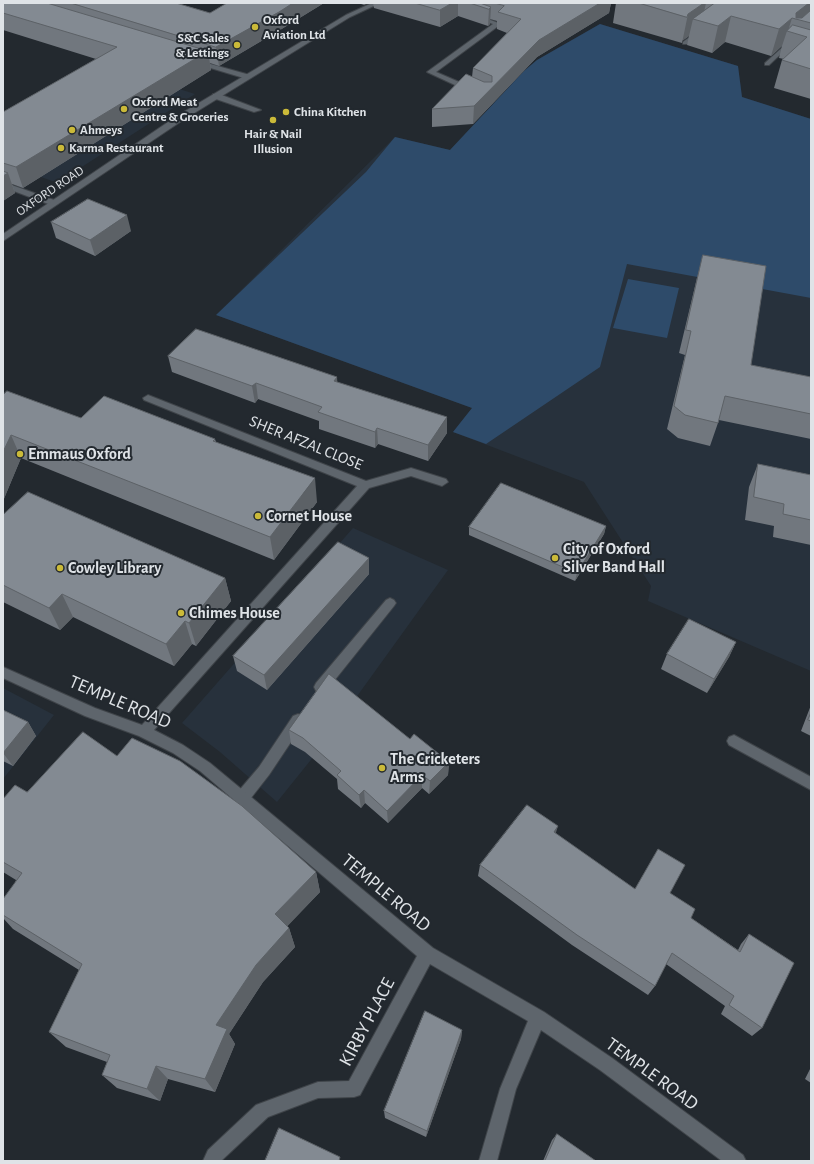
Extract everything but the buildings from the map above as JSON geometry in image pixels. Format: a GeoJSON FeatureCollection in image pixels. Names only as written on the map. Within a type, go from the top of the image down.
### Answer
{"type":"FeatureCollection","features":[{"type":"Feature","properties":{"kind":"street","name":"OXFORD ROAD"},"geometry":{"type":"LineString","coordinates":[[3,238],[160,131],[348,16],[377,3]]}},
{"type":"Feature","properties":{"kind":"street"},"geometry":{"type":"LineString","coordinates":[[460,3],[458,10],[498,24],[431,72],[480,94]]}},
{"type":"Feature","properties":{"kind":"street"},"geometry":{"type":"LineString","coordinates":[[685,43],[705,25]]}},
{"type":"Feature","properties":{"kind":"street"},"geometry":{"type":"LineString","coordinates":[[767,64],[784,48],[811,55]]}},
{"type":"Feature","properties":{"kind":"street"},"geometry":{"type":"LineString","coordinates":[[190,60],[247,77]]}},
{"type":"Feature","properties":{"kind":"street"},"geometry":{"type":"LineString","coordinates":[[216,96],[257,110]]}},
{"type":"Feature","properties":{"kind":"street"},"geometry":{"type":"LineString","coordinates":[[3,184],[54,203]]}},
{"type":"Feature","properties":{"kind":"street","name":"SHER AFZAL CLOSE"},"geometry":{"type":"LineString","coordinates":[[144,732],[365,485],[148,398]]}},
{"type":"Feature","properties":{"kind":"street"},"geometry":{"type":"LineString","coordinates":[[365,485],[412,472],[442,482]]}},
{"type":"Feature","properties":{"kind":"street"},"geometry":{"type":"LineString","coordinates":[[314,694],[390,603]]}},
{"type":"Feature","properties":{"kind":"street","name":"TEMPLE ROAD"},"geometry":{"type":"LineString","coordinates":[[3,672],[90,712],[144,732],[178,749],[200,763],[427,954],[538,1018],[606,1064],[737,1161]]}},
{"type":"Feature","properties":{"kind":"street"},"geometry":{"type":"LineString","coordinates":[[242,798],[264,772],[306,707]]}},
{"type":"Feature","properties":{"kind":"street"},"geometry":{"type":"LineString","coordinates":[[734,741],[811,784]]}},
{"type":"Feature","properties":{"kind":"street","name":"KIRBY PLACE"},"geometry":{"type":"LineString","coordinates":[[212,1161],[214,1156],[262,1111],[318,1090],[354,1089],[427,954]]}},
{"type":"Feature","properties":{"kind":"street"},"geometry":{"type":"LineString","coordinates":[[488,1161],[508,1089],[538,1018]]}},
{"type":"Feature","properties":{"kind":"shaded area"},"geometry":{"type":"Polygon","coordinates":[[[600,24],[738,66],[742,97],[811,119],[811,671],[648,601],[651,586],[584,482],[453,432],[472,408],[216,315],[395,137],[450,150],[524,71],[537,60],[600,24]]]}},
{"type":"Feature","properties":{"kind":"shaded area"},"geometry":{"type":"Polygon","coordinates":[[[600,24],[738,66],[742,97],[811,119],[811,298],[627,264],[600,367],[486,444],[453,432],[472,408],[216,315],[366,172],[395,137],[450,150],[524,71],[537,60],[600,24]]]}},
{"type":"Feature","properties":{"kind":"shaded area"},"geometry":{"type":"Polygon","coordinates":[[[104,65],[195,94],[60,181],[52,181],[3,163],[104,65]]]}},
{"type":"Feature","properties":{"kind":"shaded area"},"geometry":{"type":"Polygon","coordinates":[[[628,279],[679,288],[667,338],[613,328],[628,279]]]}},
{"type":"Feature","properties":{"kind":"shaded area"},"geometry":{"type":"Polygon","coordinates":[[[353,528],[448,570],[314,756],[277,802],[220,752],[182,723],[353,528]]]}},
{"type":"Feature","properties":{"kind":"shaded area"},"geometry":{"type":"Polygon","coordinates":[[[3,688],[54,715],[3,779],[3,688]]]}},
{"type":"Feature","properties":{"kind":"place","name":"Oxford Aviation Ltd"},"geometry":{"type":"Point","coordinates":[255,27]}},
{"type":"Feature","properties":{"kind":"place","name":"S&C Sales & Lettings"},"geometry":{"type":"Point","coordinates":[237,45]}},
{"type":"Feature","properties":{"kind":"place","name":"Oxford Meat Centre & Groceries"},"geometry":{"type":"Point","coordinates":[124,109]}},
{"type":"Feature","properties":{"kind":"place","name":"China Kitchen"},"geometry":{"type":"Point","coordinates":[286,112]}},
{"type":"Feature","properties":{"kind":"place","name":"Hair & Nail Illusion"},"geometry":{"type":"Point","coordinates":[273,120]}},
{"type":"Feature","properties":{"kind":"place","name":"Ahmeys"},"geometry":{"type":"Point","coordinates":[72,130]}},
{"type":"Feature","properties":{"kind":"place","name":"Karma Restaurant"},"geometry":{"type":"Point","coordinates":[61,148]}},
{"type":"Feature","properties":{"kind":"place","name":"Emmaus Oxford"},"geometry":{"type":"Point","coordinates":[20,454]}},
{"type":"Feature","properties":{"kind":"place","name":"Cornet House"},"geometry":{"type":"Point","coordinates":[258,516]}},
{"type":"Feature","properties":{"kind":"place","name":"City of Oxford Silver Band Hall"},"geometry":{"type":"Point","coordinates":[555,558]}},
{"type":"Feature","properties":{"kind":"place","name":"Cowley Library"},"geometry":{"type":"Point","coordinates":[60,568]}},
{"type":"Feature","properties":{"kind":"place","name":"Chimes House"},"geometry":{"type":"Point","coordinates":[181,613]}},
{"type":"Feature","properties":{"kind":"place","name":"The Cricketers Arms"},"geometry":{"type":"Point","coordinates":[382,768]}}]}
